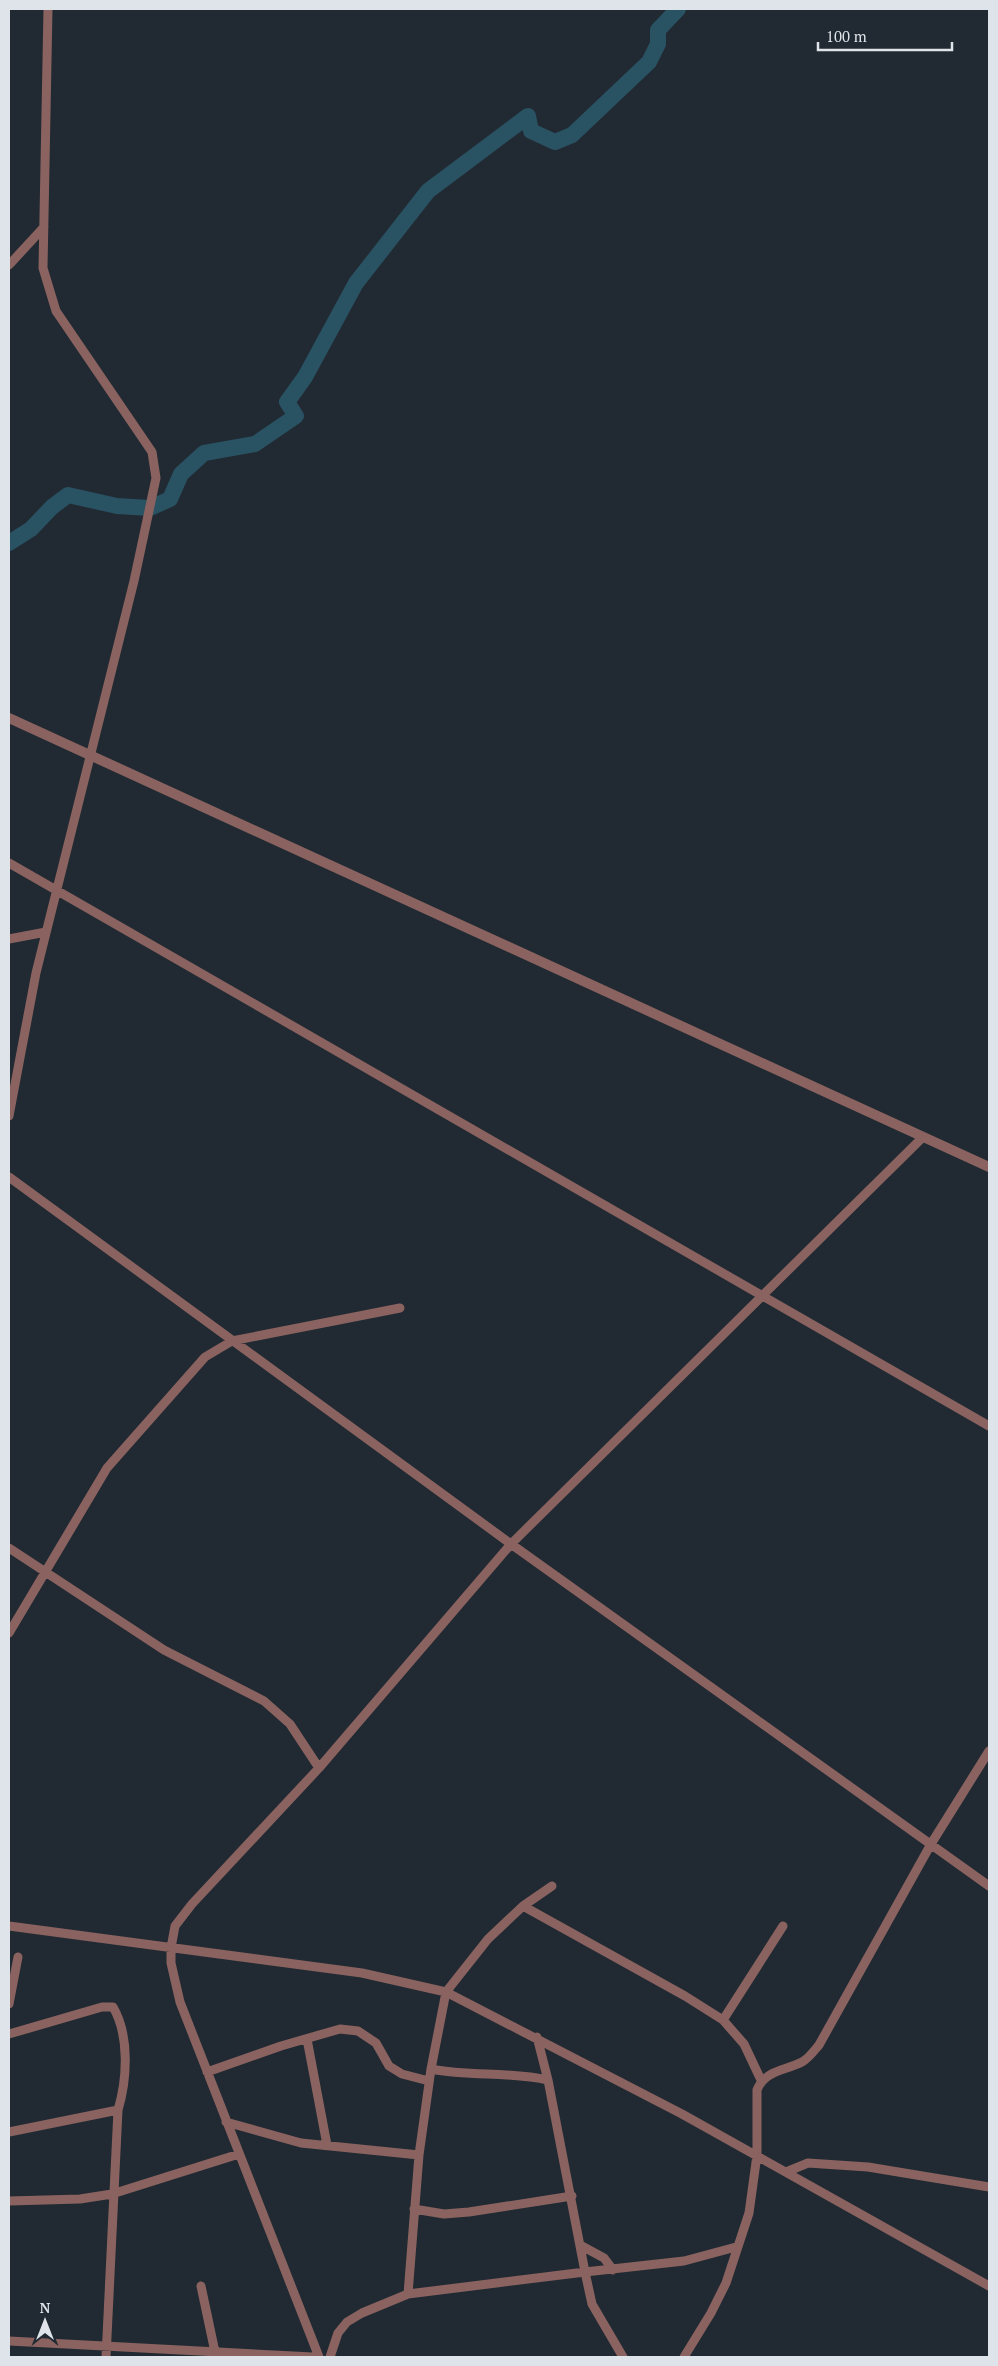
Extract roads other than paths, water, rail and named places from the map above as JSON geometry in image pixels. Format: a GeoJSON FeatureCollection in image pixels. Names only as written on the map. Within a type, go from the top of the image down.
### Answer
{"type":"FeatureCollection","features":[{"type":"Feature","properties":{"kind":"street"},"geometry":{"type":"LineString","coordinates":[[9,1116],[36,973],[156,478],[152,452],[56,311],[44,268],[48,9]]}},
{"type":"Feature","properties":{"kind":"street"},"geometry":{"type":"LineString","coordinates":[[9,265],[44,227]]}},
{"type":"Feature","properties":{"kind":"street"},"geometry":{"type":"LineString","coordinates":[[9,718],[989,1167]]}},
{"type":"Feature","properties":{"kind":"street"},"geometry":{"type":"LineString","coordinates":[[9,863],[56,892],[762,1294],[989,1426]]}},
{"type":"Feature","properties":{"kind":"street"},"geometry":{"type":"LineString","coordinates":[[9,939],[46,932]]}},
{"type":"Feature","properties":{"kind":"street"},"geometry":{"type":"LineString","coordinates":[[319,2357],[180,2002],[171,1963],[171,1948],[175,1926],[192,1904],[319,1768],[511,1544],[923,1137]]}},
{"type":"Feature","properties":{"kind":"street"},"geometry":{"type":"LineString","coordinates":[[9,1177],[511,1544],[989,1886]]}},
{"type":"Feature","properties":{"kind":"street"},"geometry":{"type":"LineString","coordinates":[[9,1633],[108,1468],[205,1358],[232,1341],[400,1308]]}},
{"type":"Feature","properties":{"kind":"street"},"geometry":{"type":"LineString","coordinates":[[9,1548],[164,1650],[264,1700],[290,1724],[319,1768]]}},
{"type":"Feature","properties":{"kind":"street"},"geometry":{"type":"LineString","coordinates":[[684,2357],[715,2306],[726,2283],[736,2247],[749,2213],[757,2155],[757,2090],[761,2080],[777,2070],[804,2062],[819,2045],[930,1844],[989,1751]]}},
{"type":"Feature","properties":{"kind":"street"},"geometry":{"type":"LineString","coordinates":[[408,2294],[419,2155],[430,2069],[446,1992],[488,1939],[522,1906],[552,1886]]}},
{"type":"Feature","properties":{"kind":"street"},"geometry":{"type":"LineString","coordinates":[[522,1906],[620,1959],[723,2020],[744,2044],[761,2080]]}},
{"type":"Feature","properties":{"kind":"street"},"geometry":{"type":"LineString","coordinates":[[9,1926],[362,1973],[446,1992],[537,2037],[682,2114],[989,2286]]}},
{"type":"Feature","properties":{"kind":"street"},"geometry":{"type":"LineString","coordinates":[[723,2020],[783,1926]]}},
{"type":"Feature","properties":{"kind":"street"},"geometry":{"type":"LineString","coordinates":[[9,2004],[18,1957]]}},
{"type":"Feature","properties":{"kind":"street"},"geometry":{"type":"LineString","coordinates":[[9,2034],[102,2007],[113,2007],[118,2016],[126,2064],[124,2088],[118,2110],[112,2194],[106,2357]]}},
{"type":"Feature","properties":{"kind":"street"},"geometry":{"type":"LineString","coordinates":[[207,2072],[340,2029],[358,2031],[376,2043],[389,2066],[402,2074],[429,2081]]}},
{"type":"Feature","properties":{"kind":"street"},"geometry":{"type":"LineString","coordinates":[[537,2037],[572,2196],[592,2304],[622,2357]]}},
{"type":"Feature","properties":{"kind":"street"},"geometry":{"type":"LineString","coordinates":[[307,2039],[328,2145]]}},
{"type":"Feature","properties":{"kind":"street"},"geometry":{"type":"LineString","coordinates":[[430,2069],[457,2074],[522,2074],[548,2080]]}},
{"type":"Feature","properties":{"kind":"street"},"geometry":{"type":"LineString","coordinates":[[9,2132],[118,2110]]}},
{"type":"Feature","properties":{"kind":"street"},"geometry":{"type":"LineString","coordinates":[[226,2122],[301,2143],[419,2155]]}},
{"type":"Feature","properties":{"kind":"street"},"geometry":{"type":"LineString","coordinates":[[9,2201],[80,2199],[112,2194],[239,2154]]}},
{"type":"Feature","properties":{"kind":"street"},"geometry":{"type":"LineString","coordinates":[[786,2172],[808,2163],[868,2167],[989,2187]]}},
{"type":"Feature","properties":{"kind":"street"},"geometry":{"type":"LineString","coordinates":[[414,2209],[444,2214],[469,2212],[572,2196]]}},
{"type":"Feature","properties":{"kind":"street"},"geometry":{"type":"LineString","coordinates":[[580,2245],[604,2258],[613,2270]]}},
{"type":"Feature","properties":{"kind":"street"},"geometry":{"type":"LineString","coordinates":[[330,2357],[338,2332],[347,2322],[362,2313],[408,2294],[684,2262],[736,2247]]}},
{"type":"Feature","properties":{"kind":"street"},"geometry":{"type":"LineString","coordinates":[[201,2286],[215,2352]]}},
{"type":"Feature","properties":{"kind":"street"},"geometry":{"type":"LineString","coordinates":[[9,2341],[313,2357]]}},
{"type":"Feature","properties":{"kind":"waterway"},"geometry":{"type":"LineString","coordinates":[[9,543],[31,529],[52,507],[68,495],[117,506],[150,508],[170,499],[181,474],[204,453],[255,444],[296,416],[287,402],[305,377],[356,283],[428,191],[528,116],[531,131],[555,142],[572,135],[649,62],[658,44],[658,30],[678,9]]}}]}
